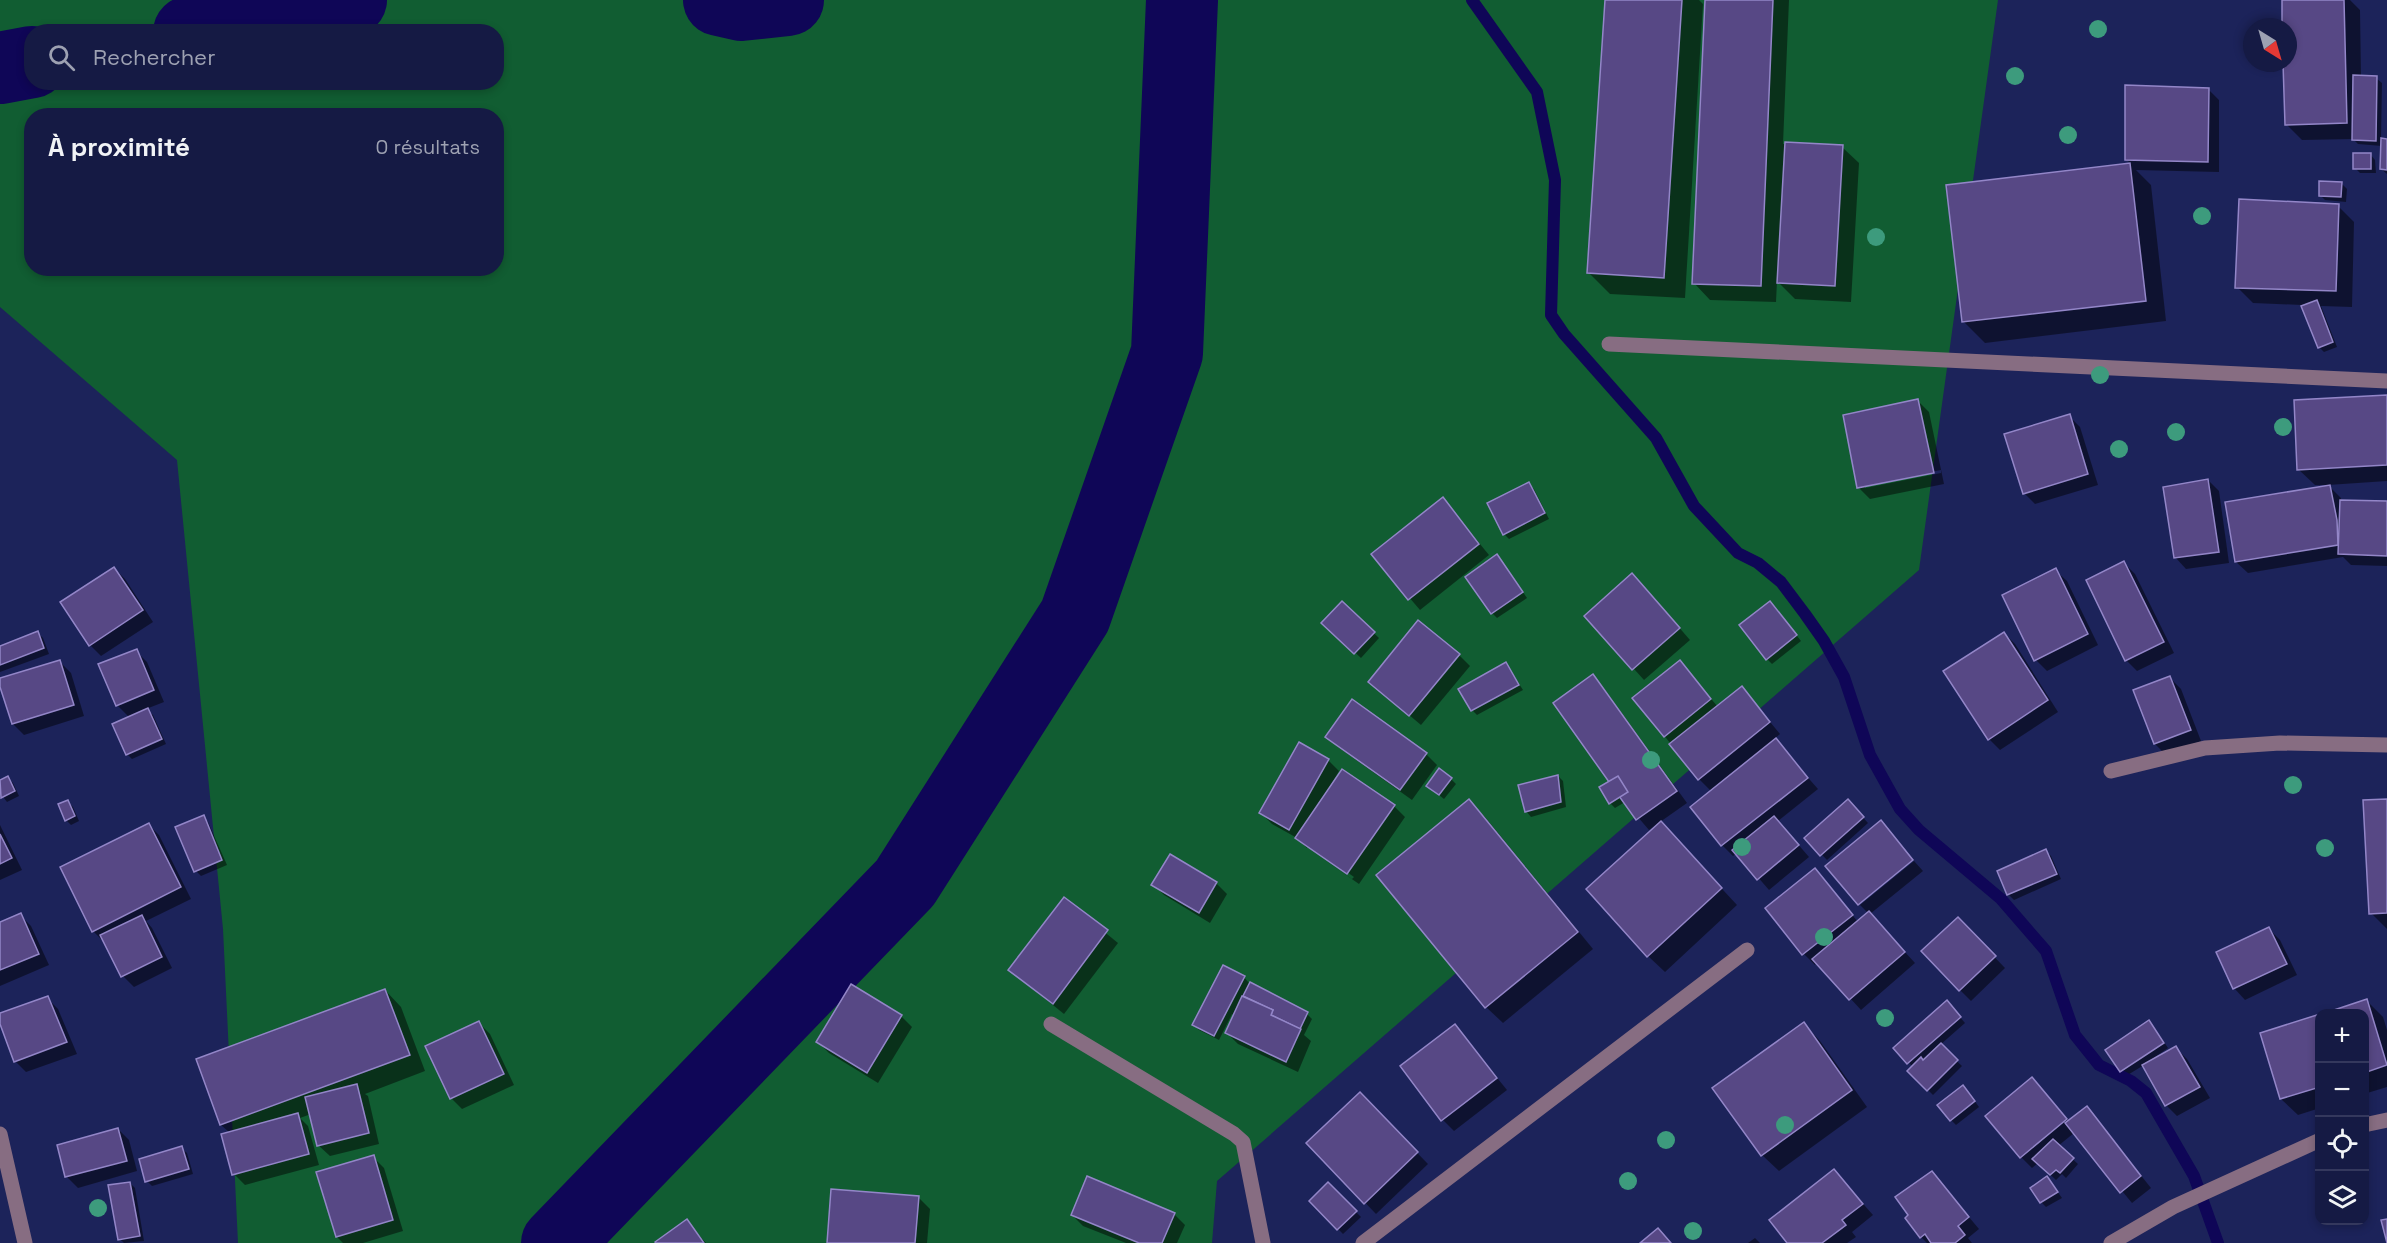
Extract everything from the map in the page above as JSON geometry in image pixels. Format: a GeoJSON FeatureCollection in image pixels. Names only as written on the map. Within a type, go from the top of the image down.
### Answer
{"type":"FeatureCollection","features":[{"type":"Feature","properties":{"kind":"street"},"geometry":{"type":"LineString","coordinates":[[1609,344],[2387,381]]}},
{"type":"Feature","properties":{"kind":"street"},"geometry":{"type":"LineString","coordinates":[[2111,771],[2205,748],[2280,743],[2387,745]]}},
{"type":"Feature","properties":{"kind":"street"},"geometry":{"type":"LineString","coordinates":[[1363,1243],[1747,950]]}},
{"type":"Feature","properties":{"kind":"street"},"geometry":{"type":"LineString","coordinates":[[1051,1024],[1234,1134],[1243,1142],[1263,1243]]}},
{"type":"Feature","properties":{"kind":"street"},"geometry":{"type":"LineString","coordinates":[[2369,1124],[2387,1120]]}},
{"type":"Feature","properties":{"kind":"street"},"geometry":{"type":"LineString","coordinates":[[0,1134],[25,1243]]}},
{"type":"Feature","properties":{"kind":"street"},"geometry":{"type":"LineString","coordinates":[[2111,1243],[2173,1207],[2315,1142]]}},
{"type":"Feature","properties":{"kind":"green space"},"geometry":{"type":"Polygon","coordinates":[[[0,0],[1998,0],[1919,570],[1217,1181],[1212,1243],[238,1243],[223,929],[177,460],[0,307],[0,0]]]}},
{"type":"Feature","properties":{"kind":"building"},"geometry":{"type":"Polygon","coordinates":[[[1605,0],[1682,0],[1664,278],[1587,273],[1605,0]]]}},
{"type":"Feature","properties":{"kind":"building"},"geometry":{"type":"Polygon","coordinates":[[[1705,0],[1773,0],[1761,286],[1692,284],[1705,0]]]}},
{"type":"Feature","properties":{"kind":"building"},"geometry":{"type":"Polygon","coordinates":[[[2282,0],[2344,0],[2347,123],[2285,125],[2283,72],[2297,72],[2297,18],[2282,18],[2282,0]]]}},
{"type":"Feature","properties":{"kind":"building"},"geometry":{"type":"Polygon","coordinates":[[[2353,75],[2377,76],[2376,141],[2352,140],[2353,75]]]}},
{"type":"Feature","properties":{"kind":"building"},"geometry":{"type":"Polygon","coordinates":[[[2125,85],[2209,88],[2208,162],[2125,160],[2125,85]]]}},
{"type":"Feature","properties":{"kind":"building"},"geometry":{"type":"Polygon","coordinates":[[[2381,138],[2387,139],[2387,170],[2380,169],[2381,138]]]}},
{"type":"Feature","properties":{"kind":"building"},"geometry":{"type":"Polygon","coordinates":[[[1785,142],[1843,145],[1835,286],[1777,283],[1785,142]]]}},
{"type":"Feature","properties":{"kind":"building"},"geometry":{"type":"Polygon","coordinates":[[[2353,153],[2371,153],[2371,169],[2353,169],[2353,153]]]}},
{"type":"Feature","properties":{"kind":"building"},"geometry":{"type":"Polygon","coordinates":[[[2130,163],[2146,301],[1962,322],[1946,185],[2130,163]]]}},
{"type":"Feature","properties":{"kind":"building"},"geometry":{"type":"Polygon","coordinates":[[[2319,181],[2342,182],[2341,197],[2319,196],[2319,181]]]}},
{"type":"Feature","properties":{"kind":"building"},"geometry":{"type":"Polygon","coordinates":[[[2239,199],[2339,204],[2336,291],[2235,288],[2239,199]]]}},
{"type":"Feature","properties":{"kind":"building"},"geometry":{"type":"Polygon","coordinates":[[[2317,300],[2333,342],[2318,348],[2301,306],[2317,300]]]}},
{"type":"Feature","properties":{"kind":"building"},"geometry":{"type":"Polygon","coordinates":[[[2387,395],[2387,465],[2297,470],[2294,400],[2387,395]]]}},
{"type":"Feature","properties":{"kind":"building"},"geometry":{"type":"Polygon","coordinates":[[[1918,399],[1934,473],[1857,488],[1843,415],[1918,399]]]}},
{"type":"Feature","properties":{"kind":"building"},"geometry":{"type":"Polygon","coordinates":[[[2070,414],[2088,474],[2023,494],[2004,434],[2070,414]]]}},
{"type":"Feature","properties":{"kind":"building"},"geometry":{"type":"Polygon","coordinates":[[[2208,479],[2219,552],[2174,558],[2163,487],[2208,479]]]}},
{"type":"Feature","properties":{"kind":"building"},"geometry":{"type":"Polygon","coordinates":[[[1529,482],[1545,513],[1503,535],[1487,503],[1529,482]]]}},
{"type":"Feature","properties":{"kind":"building"},"geometry":{"type":"Polygon","coordinates":[[[2330,485],[2337,520],[2338,545],[2235,562],[2225,502],[2330,485]]]}},
{"type":"Feature","properties":{"kind":"building"},"geometry":{"type":"Polygon","coordinates":[[[1443,497],[1479,544],[1408,600],[1371,554],[1443,497]]]}},
{"type":"Feature","properties":{"kind":"building"},"geometry":{"type":"Polygon","coordinates":[[[2340,500],[2387,501],[2387,556],[2338,554],[2340,500]]]}},
{"type":"Feature","properties":{"kind":"building"},"geometry":{"type":"Polygon","coordinates":[[[1497,554],[1523,592],[1491,614],[1465,577],[1497,554]]]}},
{"type":"Feature","properties":{"kind":"building"},"geometry":{"type":"Polygon","coordinates":[[[2124,561],[2164,642],[2125,661],[2086,580],[2124,561]]]}},
{"type":"Feature","properties":{"kind":"building"},"geometry":{"type":"Polygon","coordinates":[[[114,567],[143,610],[89,646],[60,602],[114,567]]]}},
{"type":"Feature","properties":{"kind":"building"},"geometry":{"type":"Polygon","coordinates":[[[2056,568],[2088,634],[2034,661],[2002,595],[2056,568]]]}},
{"type":"Feature","properties":{"kind":"building"},"geometry":{"type":"Polygon","coordinates":[[[1632,573],[1680,628],[1632,670],[1584,616],[1632,573]]]}},
{"type":"Feature","properties":{"kind":"building"},"geometry":{"type":"Polygon","coordinates":[[[1342,601],[1375,632],[1354,654],[1321,623],[1342,601]]]}},
{"type":"Feature","properties":{"kind":"building"},"geometry":{"type":"Polygon","coordinates":[[[1770,601],[1797,635],[1766,660],[1739,625],[1770,601]]]}},
{"type":"Feature","properties":{"kind":"building"},"geometry":{"type":"Polygon","coordinates":[[[1418,620],[1460,654],[1409,716],[1368,682],[1418,620]]]}},
{"type":"Feature","properties":{"kind":"building"},"geometry":{"type":"Polygon","coordinates":[[[38,631],[44,648],[0,665],[0,646],[38,631]]]}},
{"type":"Feature","properties":{"kind":"building"},"geometry":{"type":"Polygon","coordinates":[[[2004,632],[2048,700],[1988,740],[1943,671],[2004,632]]]}},
{"type":"Feature","properties":{"kind":"building"},"geometry":{"type":"Polygon","coordinates":[[[137,649],[154,690],[116,706],[98,664],[137,649]]]}},
{"type":"Feature","properties":{"kind":"building"},"geometry":{"type":"Polygon","coordinates":[[[60,660],[74,705],[12,724],[0,687],[0,678],[60,660]]]}},
{"type":"Feature","properties":{"kind":"building"},"geometry":{"type":"Polygon","coordinates":[[[1680,660],[1711,699],[1664,737],[1632,698],[1680,660]]]}},
{"type":"Feature","properties":{"kind":"building"},"geometry":{"type":"Polygon","coordinates":[[[1506,662],[1519,685],[1471,711],[1458,689],[1506,662]]]}},
{"type":"Feature","properties":{"kind":"building"},"geometry":{"type":"Polygon","coordinates":[[[1593,674],[1677,791],[1636,820],[1553,703],[1593,674]]]}},
{"type":"Feature","properties":{"kind":"building"},"geometry":{"type":"Polygon","coordinates":[[[2170,676],[2191,730],[2154,744],[2133,690],[2170,676]]]}},
{"type":"Feature","properties":{"kind":"building"},"geometry":{"type":"Polygon","coordinates":[[[1742,686],[1770,722],[1698,780],[1669,744],[1742,686]]]}},
{"type":"Feature","properties":{"kind":"building"},"geometry":{"type":"Polygon","coordinates":[[[1352,699],[1427,753],[1400,790],[1325,737],[1352,699]]]}},
{"type":"Feature","properties":{"kind":"building"},"geometry":{"type":"Polygon","coordinates":[[[148,708],[162,739],[126,755],[112,724],[148,708]]]}},
{"type":"Feature","properties":{"kind":"building"},"geometry":{"type":"Polygon","coordinates":[[[1776,738],[1808,778],[1721,846],[1690,807],[1776,738]]]}},
{"type":"Feature","properties":{"kind":"building"},"geometry":{"type":"Polygon","coordinates":[[[1299,742],[1329,759],[1289,830],[1259,813],[1299,742]]]}},
{"type":"Feature","properties":{"kind":"building"},"geometry":{"type":"Polygon","coordinates":[[[1439,768],[1452,778],[1439,795],[1426,786],[1439,768]]]}},
{"type":"Feature","properties":{"kind":"building"},"geometry":{"type":"Polygon","coordinates":[[[1342,769],[1395,805],[1347,874],[1295,838],[1342,769]]]}},
{"type":"Feature","properties":{"kind":"building"},"geometry":{"type":"Polygon","coordinates":[[[1558,775],[1561,802],[1525,812],[1518,785],[1558,775]]]}},
{"type":"Feature","properties":{"kind":"building"},"geometry":{"type":"Polygon","coordinates":[[[8,776],[15,791],[1,798],[0,780],[8,776]]]}},
{"type":"Feature","properties":{"kind":"building"},"geometry":{"type":"Polygon","coordinates":[[[1618,776],[1628,792],[1609,804],[1599,787],[1618,776]]]}},
{"type":"Feature","properties":{"kind":"building"},"geometry":{"type":"Polygon","coordinates":[[[1469,799],[1578,932],[1485,1008],[1376,875],[1469,799]]]}},
{"type":"Feature","properties":{"kind":"building"},"geometry":{"type":"Polygon","coordinates":[[[1848,799],[1864,817],[1820,856],[1804,838],[1848,799]]]}},
{"type":"Feature","properties":{"kind":"building"},"geometry":{"type":"Polygon","coordinates":[[[2387,799],[2387,913],[2369,914],[2363,800],[2387,799]]]}},
{"type":"Feature","properties":{"kind":"building"},"geometry":{"type":"Polygon","coordinates":[[[68,800],[75,816],[65,821],[58,804],[68,800]]]}},
{"type":"Feature","properties":{"kind":"building"},"geometry":{"type":"Polygon","coordinates":[[[204,815],[222,860],[194,872],[175,827],[204,815]]]}},
{"type":"Feature","properties":{"kind":"building"},"geometry":{"type":"Polygon","coordinates":[[[1774,816],[1799,845],[1757,880],[1732,850],[1774,816]]]}},
{"type":"Feature","properties":{"kind":"building"},"geometry":{"type":"Polygon","coordinates":[[[1881,820],[1913,860],[1858,905],[1825,866],[1881,820]]]}},
{"type":"Feature","properties":{"kind":"building"},"geometry":{"type":"Polygon","coordinates":[[[1661,821],[1722,888],[1647,957],[1586,889],[1661,821]]]}},
{"type":"Feature","properties":{"kind":"building"},"geometry":{"type":"Polygon","coordinates":[[[149,823],[181,887],[92,932],[60,867],[149,823]]]}},
{"type":"Feature","properties":{"kind":"building"},"geometry":{"type":"Polygon","coordinates":[[[0,834],[12,858],[0,864],[0,834]]]}},
{"type":"Feature","properties":{"kind":"building"},"geometry":{"type":"Polygon","coordinates":[[[2046,849],[2057,874],[2007,895],[1997,871],[2046,849]]]}},
{"type":"Feature","properties":{"kind":"building"},"geometry":{"type":"Polygon","coordinates":[[[1170,854],[1217,882],[1199,913],[1151,885],[1170,854]]]}},
{"type":"Feature","properties":{"kind":"building"},"geometry":{"type":"Polygon","coordinates":[[[1815,868],[1853,915],[1802,955],[1765,908],[1815,868]]]}},
{"type":"Feature","properties":{"kind":"building"},"geometry":{"type":"Polygon","coordinates":[[[1064,897],[1108,930],[1053,1004],[1008,970],[1064,897]]]}},
{"type":"Feature","properties":{"kind":"building"},"geometry":{"type":"Polygon","coordinates":[[[1869,911],[1905,952],[1849,1000],[1812,959],[1869,911]]]}},
{"type":"Feature","properties":{"kind":"building"},"geometry":{"type":"Polygon","coordinates":[[[21,913],[39,954],[0,970],[0,922],[21,913]]]}},
{"type":"Feature","properties":{"kind":"building"},"geometry":{"type":"Polygon","coordinates":[[[142,915],[162,957],[121,977],[100,935],[142,915]]]}},
{"type":"Feature","properties":{"kind":"building"},"geometry":{"type":"Polygon","coordinates":[[[1958,917],[1996,956],[1959,991],[1921,951],[1958,917]]]}},
{"type":"Feature","properties":{"kind":"building"},"geometry":{"type":"Polygon","coordinates":[[[2269,927],[2287,964],[2233,989],[2216,952],[2269,927]]]}},
{"type":"Feature","properties":{"kind":"building"},"geometry":{"type":"Polygon","coordinates":[[[1223,965],[1245,976],[1214,1036],[1192,1025],[1223,965]]]}},
{"type":"Feature","properties":{"kind":"building"},"geometry":{"type":"Polygon","coordinates":[[[1250,982],[1308,1012],[1300,1029],[1271,1015],[1273,1010],[1243,996],[1250,982]]]}},
{"type":"Feature","properties":{"kind":"building"},"geometry":{"type":"Polygon","coordinates":[[[851,984],[902,1015],[867,1073],[816,1042],[851,984]]]}},
{"type":"Feature","properties":{"kind":"building"},"geometry":{"type":"Polygon","coordinates":[[[385,989],[410,1055],[220,1125],[196,1059],[385,989]]]}},
{"type":"Feature","properties":{"kind":"building"},"geometry":{"type":"Polygon","coordinates":[[[48,996],[67,1042],[14,1062],[0,1024],[0,1013],[48,996]]]}},
{"type":"Feature","properties":{"kind":"building"},"geometry":{"type":"Polygon","coordinates":[[[1242,996],[1273,1010],[1271,1015],[1301,1029],[1286,1062],[1225,1033],[1242,996]]]}},
{"type":"Feature","properties":{"kind":"building"},"geometry":{"type":"Polygon","coordinates":[[[2367,999],[2387,1065],[2369,1071],[2369,1009],[2337,1009],[2367,999]]]}},
{"type":"Feature","properties":{"kind":"building"},"geometry":{"type":"Polygon","coordinates":[[[1947,1000],[1961,1017],[1907,1064],[1893,1048],[1947,1000]]]}},
{"type":"Feature","properties":{"kind":"building"},"geometry":{"type":"Polygon","coordinates":[[[2315,1016],[2315,1088],[2280,1099],[2260,1033],[2315,1016]]]}},
{"type":"Feature","properties":{"kind":"building"},"geometry":{"type":"Polygon","coordinates":[[[2149,1020],[2164,1043],[2120,1072],[2105,1050],[2149,1020]]]}},
{"type":"Feature","properties":{"kind":"building"},"geometry":{"type":"Polygon","coordinates":[[[479,1021],[504,1074],[450,1099],[425,1046],[479,1021]]]}},
{"type":"Feature","properties":{"kind":"building"},"geometry":{"type":"Polygon","coordinates":[[[1804,1022],[1852,1090],[1761,1156],[1712,1088],[1804,1022]]]}},
{"type":"Feature","properties":{"kind":"building"},"geometry":{"type":"Polygon","coordinates":[[[1455,1024],[1497,1078],[1441,1121],[1400,1066],[1455,1024]]]}},
{"type":"Feature","properties":{"kind":"building"},"geometry":{"type":"Polygon","coordinates":[[[1941,1043],[1958,1060],[1927,1091],[1907,1071],[1921,1057],[1923,1060],[1941,1043]]]}},
{"type":"Feature","properties":{"kind":"building"},"geometry":{"type":"Polygon","coordinates":[[[2176,1046],[2200,1087],[2165,1106],[2142,1065],[2176,1046]]]}},
{"type":"Feature","properties":{"kind":"building"},"geometry":{"type":"Polygon","coordinates":[[[2032,1077],[2067,1119],[2020,1158],[1985,1116],[2032,1077]]]}},
{"type":"Feature","properties":{"kind":"building"},"geometry":{"type":"Polygon","coordinates":[[[357,1084],[369,1133],[317,1146],[305,1097],[357,1084]]]}},
{"type":"Feature","properties":{"kind":"building"},"geometry":{"type":"Polygon","coordinates":[[[1963,1085],[1975,1101],[1950,1121],[1937,1105],[1963,1085]]]}},
{"type":"Feature","properties":{"kind":"building"},"geometry":{"type":"Polygon","coordinates":[[[1360,1092],[1418,1152],[1364,1204],[1306,1143],[1360,1092]]]}},
{"type":"Feature","properties":{"kind":"building"},"geometry":{"type":"Polygon","coordinates":[[[2087,1106],[2141,1176],[2120,1193],[2065,1123],[2087,1106]]]}},
{"type":"Feature","properties":{"kind":"building"},"geometry":{"type":"Polygon","coordinates":[[[298,1113],[309,1154],[232,1175],[221,1134],[298,1113]]]}},
{"type":"Feature","properties":{"kind":"building"},"geometry":{"type":"Polygon","coordinates":[[[118,1128],[127,1161],[65,1177],[57,1145],[118,1128]]]}},
{"type":"Feature","properties":{"kind":"building"},"geometry":{"type":"Polygon","coordinates":[[[2053,1139],[2074,1158],[2060,1173],[2056,1170],[2050,1175],[2032,1159],[2053,1139]]]}},
{"type":"Feature","properties":{"kind":"building"},"geometry":{"type":"Polygon","coordinates":[[[182,1146],[189,1169],[145,1182],[139,1159],[182,1146]]]}},
{"type":"Feature","properties":{"kind":"building"},"geometry":{"type":"Polygon","coordinates":[[[374,1155],[393,1220],[336,1237],[316,1172],[374,1155]]]}},
{"type":"Feature","properties":{"kind":"building"},"geometry":{"type":"Polygon","coordinates":[[[1834,1169],[1863,1204],[1842,1220],[1846,1225],[1822,1243],[1787,1243],[1769,1220],[1834,1169]]]}},
{"type":"Feature","properties":{"kind":"building"},"geometry":{"type":"Polygon","coordinates":[[[1932,1171],[1969,1217],[1958,1226],[1965,1235],[1955,1243],[1931,1243],[1925,1234],[1920,1238],[1905,1218],[1908,1215],[1895,1197],[1932,1171]]]}},
{"type":"Feature","properties":{"kind":"building"},"geometry":{"type":"Polygon","coordinates":[[[1087,1176],[1175,1213],[1162,1243],[1139,1243],[1071,1215],[1087,1176]]]}},
{"type":"Feature","properties":{"kind":"building"},"geometry":{"type":"Polygon","coordinates":[[[2047,1176],[2058,1192],[2040,1203],[2030,1188],[2047,1176]]]}},
{"type":"Feature","properties":{"kind":"building"},"geometry":{"type":"Polygon","coordinates":[[[130,1182],[140,1236],[118,1240],[108,1185],[130,1182]]]}},
{"type":"Feature","properties":{"kind":"building"},"geometry":{"type":"Polygon","coordinates":[[[1328,1182],[1357,1211],[1337,1230],[1309,1201],[1328,1182]]]}},
{"type":"Feature","properties":{"kind":"building"},"geometry":{"type":"Polygon","coordinates":[[[831,1189],[919,1196],[915,1243],[827,1243],[831,1189]]]}},
{"type":"Feature","properties":{"kind":"building"},"geometry":{"type":"Polygon","coordinates":[[[687,1219],[704,1243],[655,1242],[687,1219]]]}},
{"type":"Feature","properties":{"kind":"building"},"geometry":{"type":"Polygon","coordinates":[[[2387,1219],[2387,1243],[2381,1220],[2387,1219]]]}},
{"type":"Feature","properties":{"kind":"building"},"geometry":{"type":"Polygon","coordinates":[[[1658,1228],[1671,1243],[1640,1243],[1658,1228]]]}},
{"type":"Feature","properties":{"kind":"waterway"},"geometry":{"type":"LineString","coordinates":[[230,24],[351,0]]}},
{"type":"Feature","properties":{"kind":"waterway"},"geometry":{"type":"LineString","coordinates":[[719,0],[741,5],[788,0]]}},
{"type":"Feature","properties":{"kind":"waterway"},"geometry":{"type":"LineString","coordinates":[[557,1243],[905,883],[1075,616],[1167,353],[1182,0]]}},
{"type":"Feature","properties":{"kind":"waterway"},"geometry":{"type":"LineString","coordinates":[[1472,0],[1537,92],[1555,180],[1551,315],[1564,334],[1656,438],[1694,506],[1738,553],[1758,563],[1781,582],[1805,614],[1824,641],[1844,677],[1870,755],[1900,809],[1919,830],[2001,899],[2046,951],[2075,1035],[2099,1065],[2131,1081],[2146,1093],[2194,1176],[2218,1243]]}},
{"type":"Feature","properties":{"kind":"waterway"},"geometry":{"type":"LineString","coordinates":[[0,68],[24,64]]}}]}
